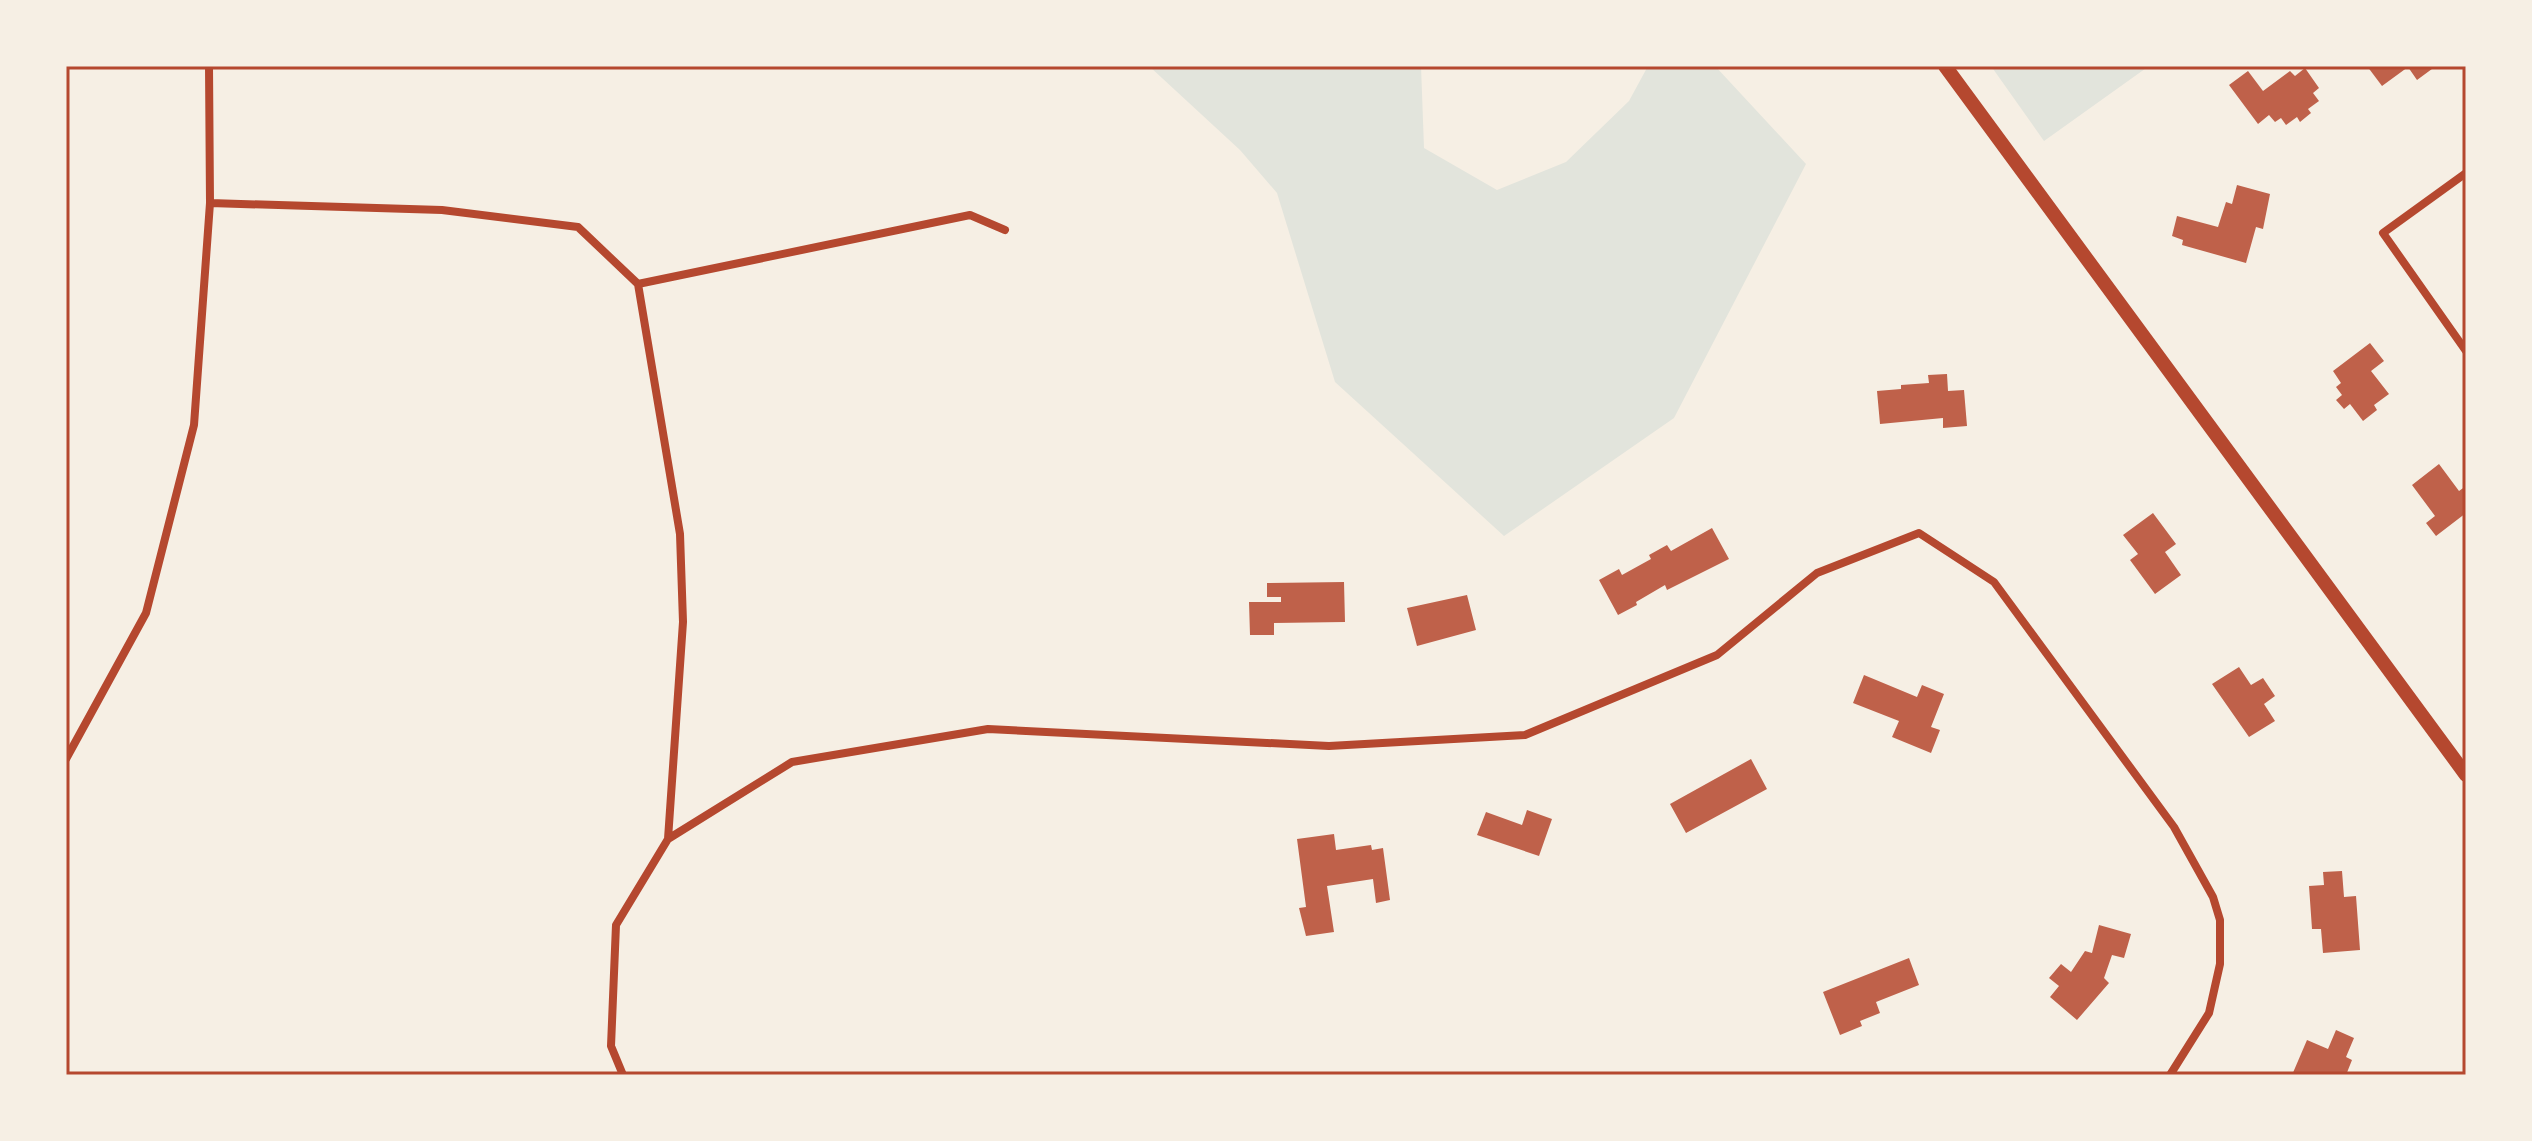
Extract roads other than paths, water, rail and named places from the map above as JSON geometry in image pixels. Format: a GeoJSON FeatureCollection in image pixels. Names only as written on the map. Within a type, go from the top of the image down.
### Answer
{"type":"FeatureCollection","features":[{"type":"Feature","properties":{"kind":"main road"},"geometry":{"type":"LineString","coordinates":[[1945,66],[2466,775]]}},
{"type":"Feature","properties":{"kind":"street"},"geometry":{"type":"LineString","coordinates":[[66,759],[146,613],[194,425],[210,203],[209,66]]}},
{"type":"Feature","properties":{"kind":"street"},"geometry":{"type":"LineString","coordinates":[[2466,173],[2383,233],[2466,351]]}},
{"type":"Feature","properties":{"kind":"street"},"geometry":{"type":"LineString","coordinates":[[210,203],[442,210],[578,227],[638,284],[680,534],[683,622],[668,839]]}},
{"type":"Feature","properties":{"kind":"street"},"geometry":{"type":"LineString","coordinates":[[638,284],[970,215],[1005,230]]}},
{"type":"Feature","properties":{"kind":"street"},"geometry":{"type":"LineString","coordinates":[[623,1075],[611,1046],[616,925],[668,839],[792,762],[988,729],[1329,746],[1525,735],[1717,655],[1817,573],[1919,533],[1994,582],[2174,827],[2213,897],[2220,920],[2220,964],[2209,1013],[2170,1075]]}}]}
